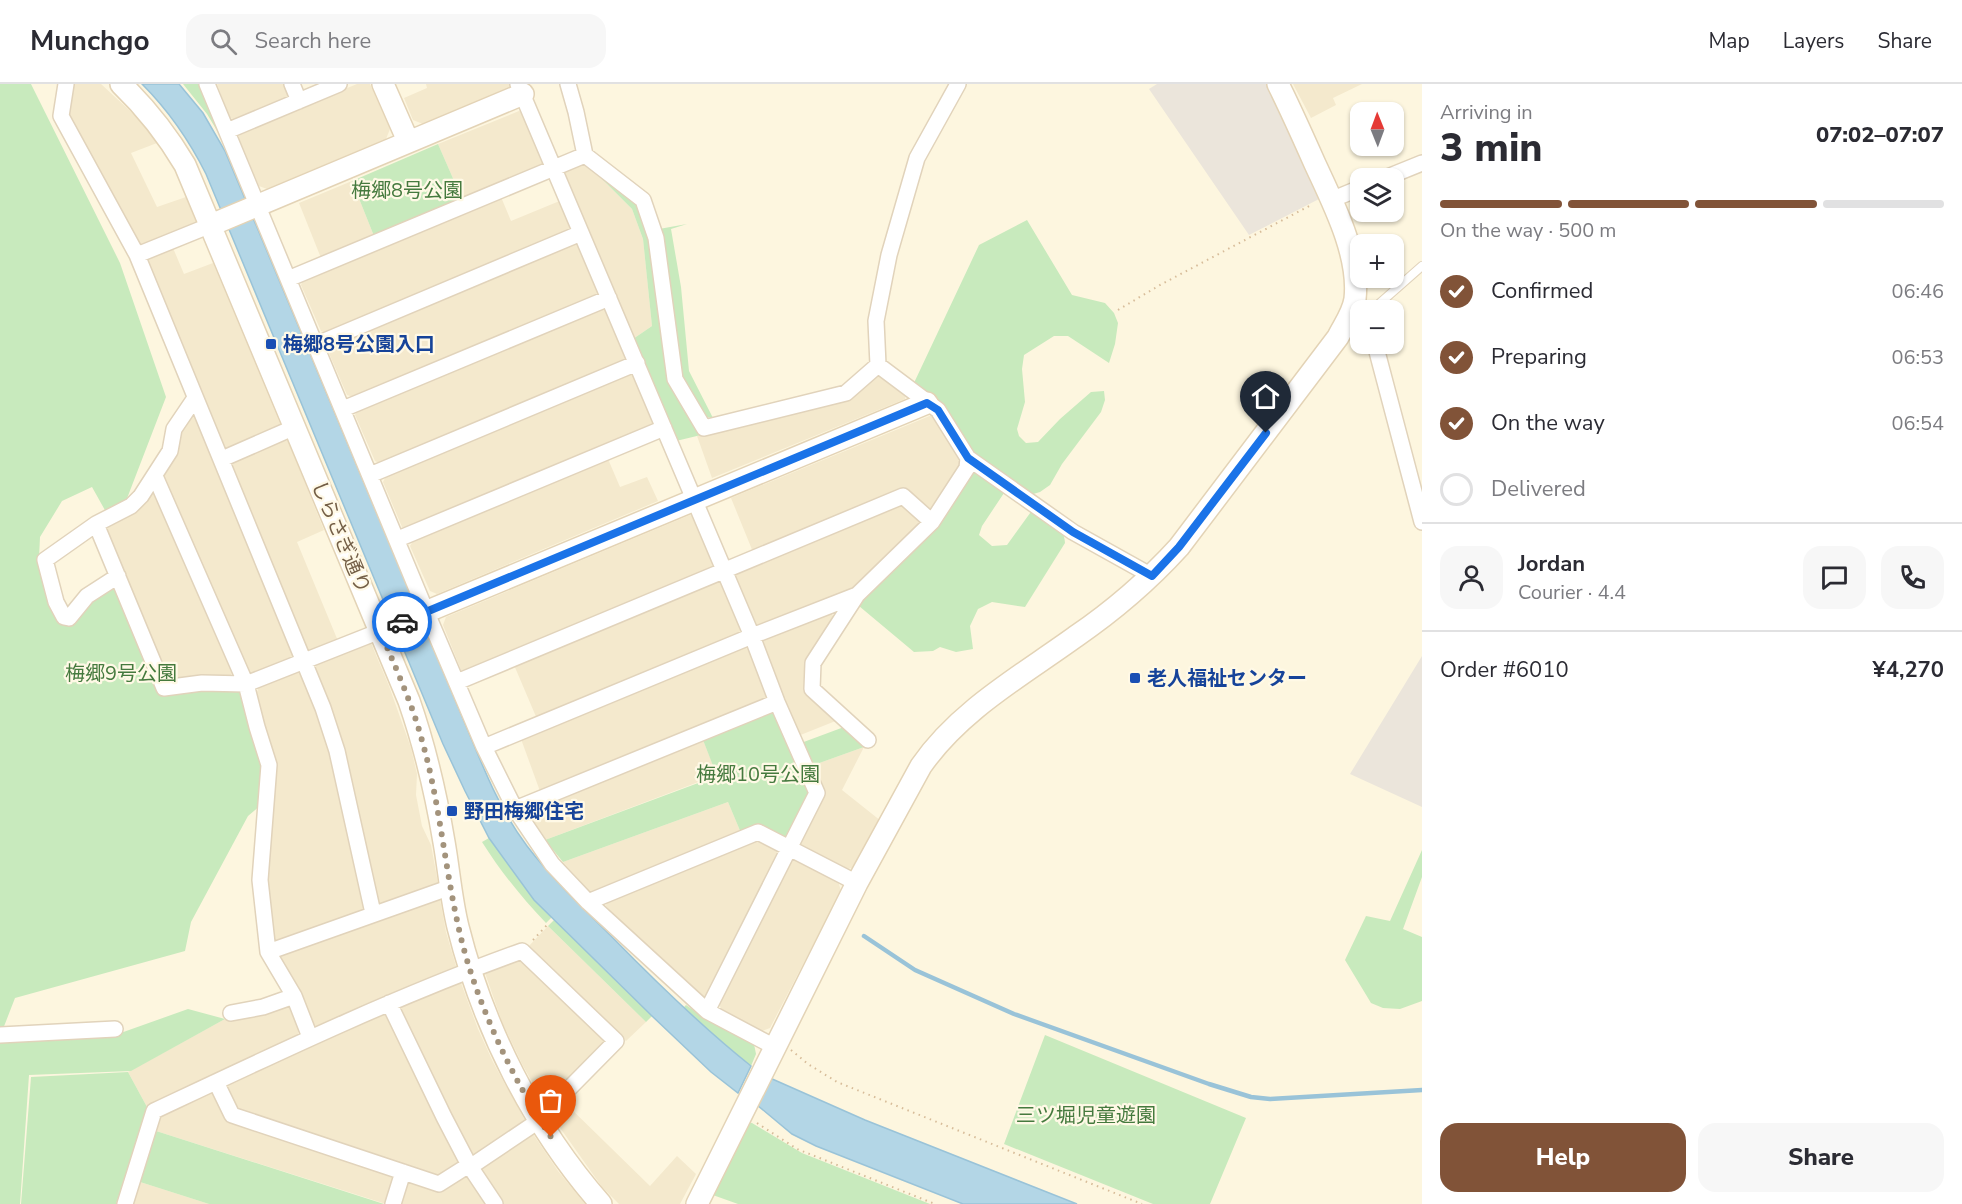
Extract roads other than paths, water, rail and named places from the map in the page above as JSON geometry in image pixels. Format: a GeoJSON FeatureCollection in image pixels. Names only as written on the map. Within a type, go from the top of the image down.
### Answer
{"type":"FeatureCollection","features":[{"type":"Feature","properties":{"kind":"street"},"geometry":{"type":"LineString","coordinates":[[66,84],[61,116],[137,255],[323,708],[337,751],[373,913]]}},
{"type":"Feature","properties":{"kind":"street","name":"しらさぎ通り"},"geometry":{"type":"LineString","coordinates":[[121,84],[140,102],[165,133],[216,223],[295,427],[386,628],[421,736],[434,787],[458,927],[492,1027],[535,1122],[601,1204]]}},
{"type":"Feature","properties":{"kind":"street"},"geometry":{"type":"LineString","coordinates":[[207,84],[227,131],[253,208],[288,279],[398,539],[423,613],[515,809],[552,864],[588,902],[706,1011],[777,1043]]}},
{"type":"Feature","properties":{"kind":"street"},"geometry":{"type":"LineString","coordinates":[[292,84],[299,101]]}},
{"type":"Feature","properties":{"kind":"street"},"geometry":{"type":"LineString","coordinates":[[227,131],[339,84]]}},
{"type":"Feature","properties":{"kind":"street"},"geometry":{"type":"LineString","coordinates":[[383,84],[408,141]]}},
{"type":"Feature","properties":{"kind":"street"},"geometry":{"type":"LineString","coordinates":[[568,84],[585,155],[643,200],[656,238],[675,379],[704,428],[846,393],[878,365]]}},
{"type":"Feature","properties":{"kind":"street"},"geometry":{"type":"LineString","coordinates":[[958,84],[917,158],[889,255],[876,321],[878,365],[938,410],[968,458],[1073,532],[1152,576]]}},
{"type":"Feature","properties":{"kind":"street"},"geometry":{"type":"LineString","coordinates":[[1278,84],[1331,200],[1352,256],[1360,300]]}},
{"type":"Feature","properties":{"kind":"street"},"geometry":{"type":"LineString","coordinates":[[137,255],[408,141],[520,89],[817,793],[706,1011]]}},
{"type":"Feature","properties":{"kind":"street"},"geometry":{"type":"LineString","coordinates":[[288,279],[585,155]]}},
{"type":"Feature","properties":{"kind":"street"},"geometry":{"type":"LineString","coordinates":[[1404,170],[1422,163]]}},
{"type":"Feature","properties":{"kind":"street"},"geometry":{"type":"LineString","coordinates":[[1331,200],[1350,192]]}},
{"type":"Feature","properties":{"kind":"street"},"geometry":{"type":"LineString","coordinates":[[315,345],[581,233]]}},
{"type":"Feature","properties":{"kind":"street"},"geometry":{"type":"LineString","coordinates":[[343,409],[609,298]]}},
{"type":"Feature","properties":{"kind":"street"},"geometry":{"type":"LineString","coordinates":[[697,1204],[857,883],[921,766],[947,732],[980,704],[1079,635],[1152,576],[1179,547],[1350,324]]}},
{"type":"Feature","properties":{"kind":"street"},"geometry":{"type":"LineString","coordinates":[[1378,354],[1422,522]]}},
{"type":"Feature","properties":{"kind":"street"},"geometry":{"type":"LineString","coordinates":[[370,475],[637,363]]}},
{"type":"Feature","properties":{"kind":"street"},"geometry":{"type":"LineString","coordinates":[[118,576],[87,596],[69,618],[64,617],[56,602],[45,560],[96,524],[131,506],[141,496],[170,451],[174,429],[195,398]]}},
{"type":"Feature","properties":{"kind":"street"},"geometry":{"type":"LineString","coordinates":[[96,524],[164,688],[202,683],[246,684],[423,613],[927,403]]}},
{"type":"Feature","properties":{"kind":"street"},"geometry":{"type":"LineString","coordinates":[[222,459],[295,427]]}},
{"type":"Feature","properties":{"kind":"street"},"geometry":{"type":"LineString","coordinates":[[398,539],[664,428]]}},
{"type":"Feature","properties":{"kind":"street"},"geometry":{"type":"LineString","coordinates":[[868,740],[813,689],[813,663],[857,595],[932,522],[967,468],[968,458]]}},
{"type":"Feature","properties":{"kind":"street"},"geometry":{"type":"LineString","coordinates":[[155,476],[246,684],[269,765],[260,880],[268,952],[294,996],[310,1037]]}},
{"type":"Feature","properties":{"kind":"street"},"geometry":{"type":"LineString","coordinates":[[457,682],[903,496],[932,522]]}},
{"type":"Feature","properties":{"kind":"street"},"geometry":{"type":"LineString","coordinates":[[484,747],[857,595]]}},
{"type":"Feature","properties":{"kind":"street"},"geometry":{"type":"LineString","coordinates":[[515,809],[777,702]]}},
{"type":"Feature","properties":{"kind":"street"},"geometry":{"type":"LineString","coordinates":[[588,902],[758,832],[857,883]]}},
{"type":"Feature","properties":{"kind":"street"},"geometry":{"type":"LineString","coordinates":[[268,952],[451,887]]}},
{"type":"Feature","properties":{"kind":"street"},"geometry":{"type":"LineString","coordinates":[[124,1204],[153,1111],[310,1037],[388,1003],[522,951],[616,1041],[535,1122],[439,1184],[232,1115],[216,1082]]}},
{"type":"Feature","properties":{"kind":"street"},"geometry":{"type":"LineString","coordinates":[[231,1013],[262,1007],[294,996]]}},
{"type":"Feature","properties":{"kind":"street"},"geometry":{"type":"LineString","coordinates":[[388,1003],[470,1166],[495,1204]]}},
{"type":"Feature","properties":{"kind":"street"},"geometry":{"type":"LineString","coordinates":[[0,1035],[115,1029]]}},
{"type":"Feature","properties":{"kind":"street"},"geometry":{"type":"LineString","coordinates":[[393,1204],[403,1172]]}},
{"type":"Feature","properties":{"kind":"lane"},"geometry":{"type":"LineString","coordinates":[[1376,300],[1422,266]]}},
{"type":"Feature","properties":{"kind":"water"},"geometry":{"type":"Polygon","coordinates":[[[142,84],[179,84],[203,113],[225,151],[481,762],[509,819],[537,859],[569,894],[681,1005],[751,1066],[738,1093],[711,1072],[534,900],[489,838],[443,744],[206,174],[178,126],[142,84]]]}},
{"type":"Feature","properties":{"kind":"water"},"geometry":{"type":"Polygon","coordinates":[[[770,1078],[865,1120],[1077,1204],[963,1204],[816,1146],[792,1134],[757,1105],[770,1078]]]}},
{"type":"Feature","properties":{"kind":"waterway"},"geometry":{"type":"LineString","coordinates":[[864,936],[915,970],[1014,1014],[1251,1097],[1270,1099],[1422,1090]]}},
{"type":"Feature","properties":{"kind":"place","name":"梅郷8号公園入口"},"geometry":{"type":"Point","coordinates":[271,344]}},
{"type":"Feature","properties":{"kind":"place","name":"老人福祉センター"},"geometry":{"type":"Point","coordinates":[1135,678]}},
{"type":"Feature","properties":{"kind":"place","name":"野田梅郷住宅"},"geometry":{"type":"Point","coordinates":[452,811]}},
{"type":"Feature","properties":{"kind":"park label","name":"梅郷8号公園"},"geometry":{"type":"Point","coordinates":[407,190]}},
{"type":"Feature","properties":{"kind":"park label","name":"梅郷9号公園"},"geometry":{"type":"Point","coordinates":[121,673]}},
{"type":"Feature","properties":{"kind":"park label","name":"梅郷10号公園"},"geometry":{"type":"Point","coordinates":[758,774]}},
{"type":"Feature","properties":{"kind":"park label","name":"三ツ堀児童遊園"},"geometry":{"type":"Point","coordinates":[1086,1115]}}]}
